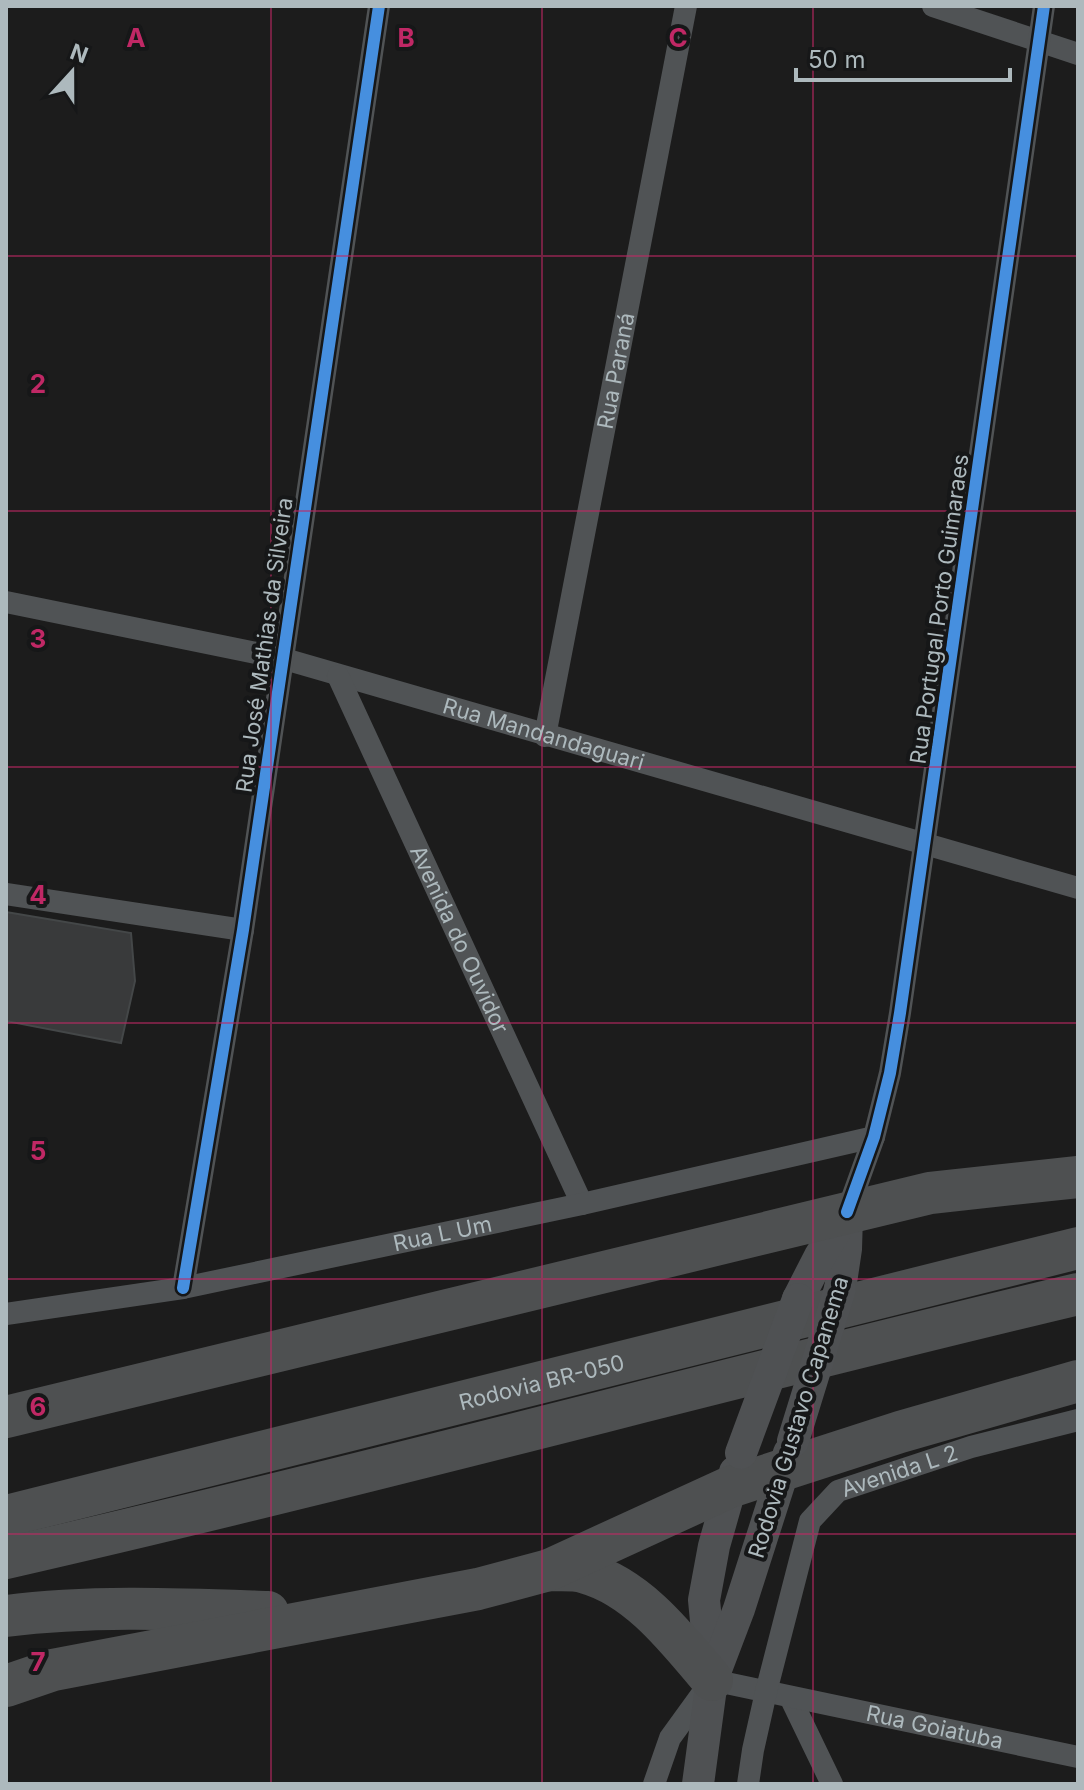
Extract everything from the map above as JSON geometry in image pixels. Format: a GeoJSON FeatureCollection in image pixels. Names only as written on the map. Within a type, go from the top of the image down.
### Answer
{"type":"FeatureCollection","features":[{"type":"Feature","properties":{"kind":"highway"},"geometry":{"type":"LineString","coordinates":[[6,1417],[930,1193],[1078,1177]]}},
{"type":"Feature","properties":{"kind":"highway","name":"Rodovia BR-050"},"geometry":{"type":"LineString","coordinates":[[6,1516],[1078,1248]]}},
{"type":"Feature","properties":{"kind":"highway","name":"Rodovia BR-050"},"geometry":{"type":"LineString","coordinates":[[6,1558],[224,1508],[1078,1294]]}},
{"type":"Feature","properties":{"kind":"highway"},"geometry":{"type":"LineString","coordinates":[[6,1686],[53,1670],[478,1589],[549,1570],[736,1470],[900,1432],[1078,1381]]}},
{"type":"Feature","properties":{"kind":"highway"},"geometry":{"type":"LineString","coordinates":[[549,1570],[585,1572],[620,1588],[672,1634],[712,1680]]}},
{"type":"Feature","properties":{"kind":"highway"},"geometry":{"type":"LineString","coordinates":[[6,1616],[44,1611],[172,1609],[342,1615]]}},
{"type":"Feature","properties":{"kind":"main road","name":"Rodovia Gustavo Capanema"},"geometry":{"type":"LineString","coordinates":[[698,1784],[712,1680],[739,1609],[840,1289],[847,1212]]}},
{"type":"Feature","properties":{"kind":"main road","name":"Rodovia Gustavo Capanema"},"geometry":{"type":"LineString","coordinates":[[712,1680],[704,1600],[714,1546],[736,1470],[798,1299],[847,1212]]}},
{"type":"Feature","properties":{"kind":"street","name":"Rua José Mathias da Silveira"},"geometry":{"type":"LineString","coordinates":[[183,1288],[243,930],[379,6]]}},
{"type":"Feature","properties":{"kind":"street","name":"Rua Paraná"},"geometry":{"type":"LineString","coordinates":[[545,736],[686,6]]}},
{"type":"Feature","properties":{"kind":"street"},"geometry":{"type":"LineString","coordinates":[[933,6],[1078,54]]}},
{"type":"Feature","properties":{"kind":"street","name":"Rua Portugal Porto Guimaraes"},"geometry":{"type":"LineString","coordinates":[[847,1212],[874,1137],[890,1073],[926,844],[1044,6]]}},
{"type":"Feature","properties":{"kind":"street","name":"Rua Mandandaguari"},"geometry":{"type":"LineString","coordinates":[[6,602],[281,658],[1078,888]]}},
{"type":"Feature","properties":{"kind":"street","name":"Avenida do Ouvidor"},"geometry":{"type":"LineString","coordinates":[[338,676],[582,1204]]}},
{"type":"Feature","properties":{"kind":"street"},"geometry":{"type":"LineString","coordinates":[[6,894],[243,930]]}},
{"type":"Feature","properties":{"kind":"street","name":"Rua L Um"},"geometry":{"type":"LineString","coordinates":[[6,1314],[183,1288],[582,1204],[874,1137]]}},
{"type":"Feature","properties":{"kind":"street","name":"Avenida L 2"},"geometry":{"type":"LineString","coordinates":[[748,1784],[766,1692],[810,1521],[838,1491],[971,1447],[1078,1420]]}},
{"type":"Feature","properties":{"kind":"street"},"geometry":{"type":"LineString","coordinates":[[654,1784],[670,1738],[712,1680]]}},
{"type":"Feature","properties":{"kind":"street","name":"Rua Goiatuba"},"geometry":{"type":"LineString","coordinates":[[712,1680],[1078,1757]]}},
{"type":"Feature","properties":{"kind":"street"},"geometry":{"type":"LineString","coordinates":[[790,1697],[832,1784]]}},
{"type":"Feature","properties":{"kind":"building"},"geometry":{"type":"Polygon","coordinates":[[[6,912],[131,933],[135,981],[121,1043],[6,1021],[6,912]]]}},
{"type":"Feature","properties":{"kind":"cycle path"},"geometry":{"type":"LineString","coordinates":[[183,1288],[243,930],[379,6]]}},
{"type":"Feature","properties":{"kind":"cycle path"},"geometry":{"type":"LineString","coordinates":[[847,1212],[874,1137],[890,1073],[900,1013],[1044,6]]}}]}
